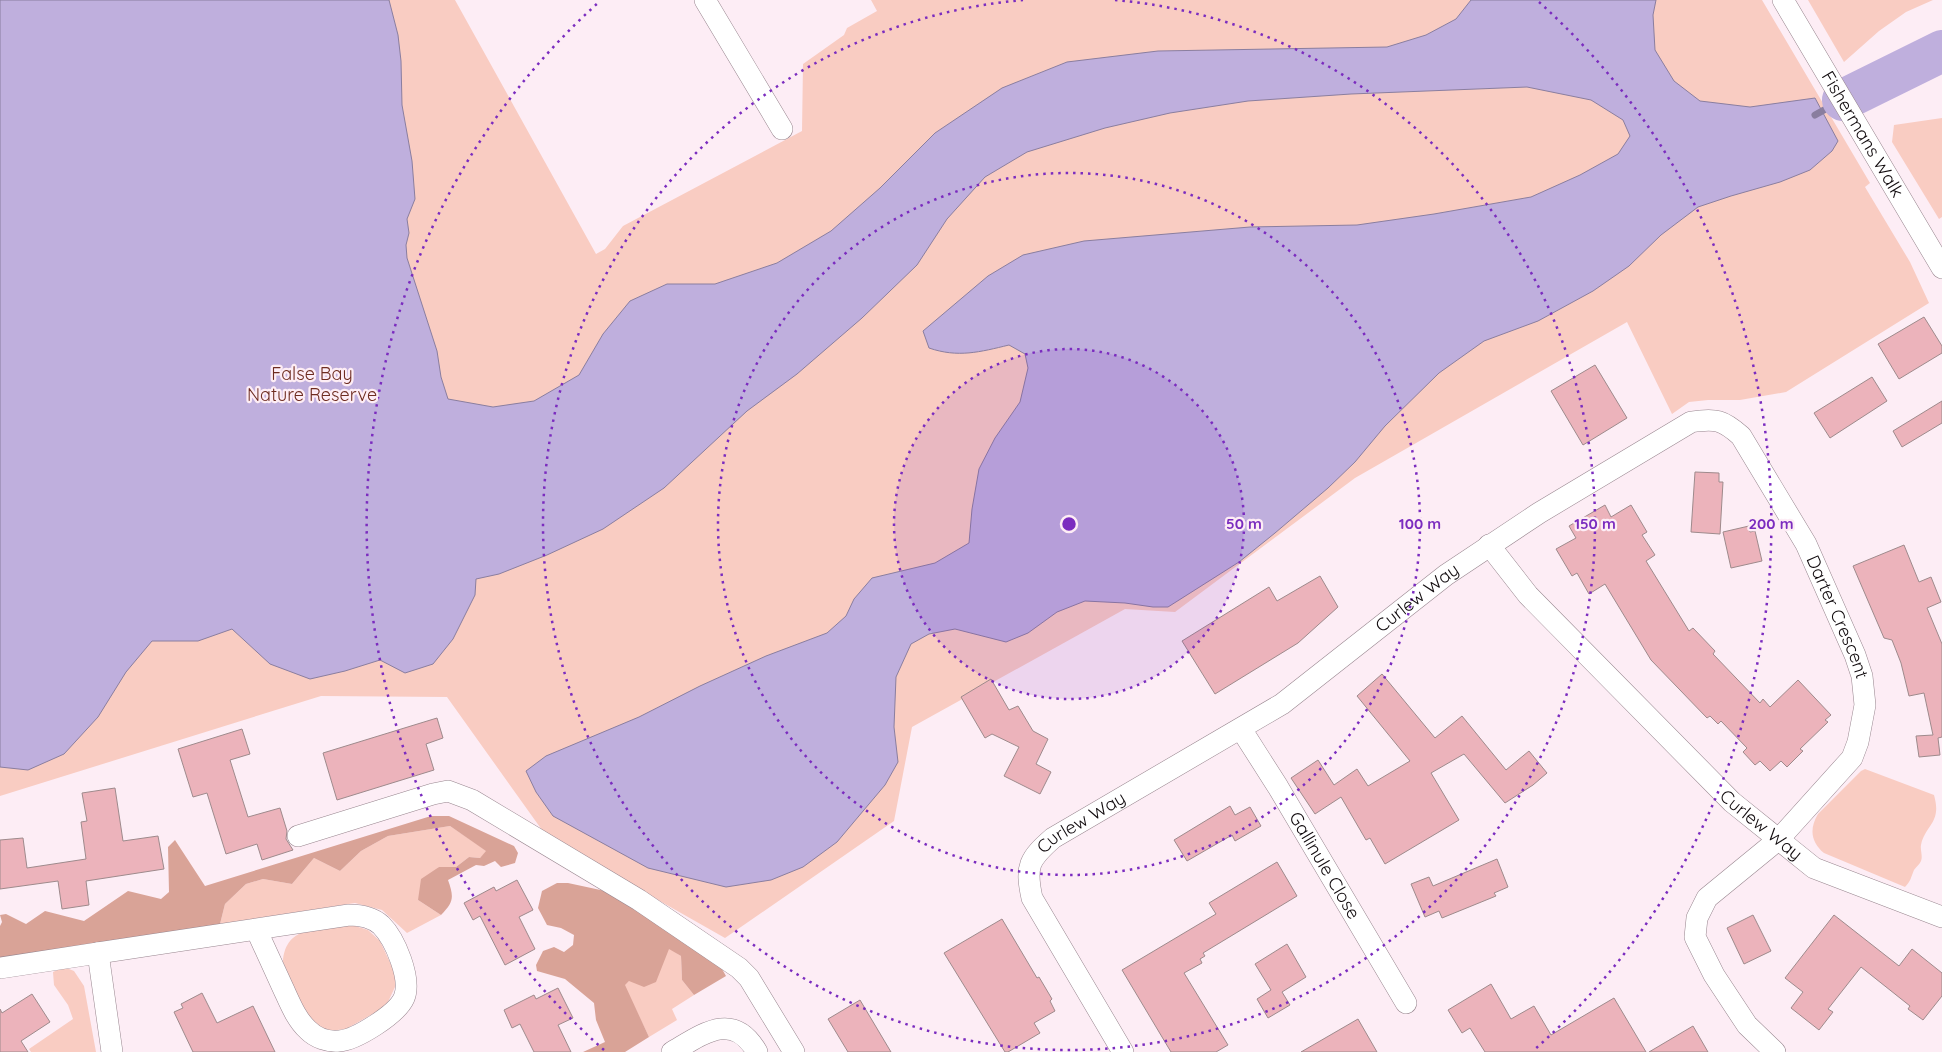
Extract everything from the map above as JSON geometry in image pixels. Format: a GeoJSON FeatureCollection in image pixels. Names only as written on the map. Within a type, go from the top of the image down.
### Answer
{"type":"FeatureCollection","features":[{"type":"Feature","properties":{"kind":"street"},"geometry":{"type":"LineString","coordinates":[[705,0],[782,129]]}},
{"type":"Feature","properties":{"kind":"street","name":"Fishermans Walk"},"geometry":{"type":"LineString","coordinates":[[1783,0],[1942,268]]}},
{"type":"Feature","properties":{"kind":"street","name":"Darter Crescent"},"geometry":{"type":"LineString","coordinates":[[1489,545],[1692,422],[1709,419],[1726,423],[1741,436],[1806,544],[1862,676],[1865,705],[1858,742],[1852,758],[1779,839],[1707,898],[1697,918],[1695,928],[1695,937],[1700,949],[1747,1025],[1775,1052]]}},
{"type":"Feature","properties":{"kind":"street","name":"Curlew Way"},"geometry":{"type":"LineString","coordinates":[[1123,1052],[1032,898],[1028,874],[1033,859],[1040,849],[1052,838],[1282,704],[1446,575],[1489,545],[1528,595],[1732,802],[1814,868],[1942,917]]}},
{"type":"Feature","properties":{"kind":"street","name":"Gallinule Close"},"geometry":{"type":"LineString","coordinates":[[1241,729],[1278,787],[1406,1003]]}},
{"type":"Feature","properties":{"kind":"street"},"geometry":{"type":"LineString","coordinates":[[298,836],[448,791],[472,800],[639,900],[733,964],[749,978],[794,1052]]}},
{"type":"Feature","properties":{"kind":"street"},"geometry":{"type":"LineString","coordinates":[[0,968],[256,929],[349,915],[361,915],[380,924],[390,936],[404,969],[406,980],[404,997],[398,1008],[390,1016],[354,1037],[341,1041],[331,1041],[317,1037],[297,1017],[256,929]]}},
{"type":"Feature","properties":{"kind":"street"},"geometry":{"type":"LineString","coordinates":[[98,953],[112,1052]]}},
{"type":"Feature","properties":{"kind":"street"},"geometry":{"type":"LineString","coordinates":[[672,1052],[708,1031],[732,1028],[747,1038],[757,1052]]}},
{"type":"Feature","properties":{"kind":"green space","name":"False Bay Nature Reserve"},"geometry":{"type":"Polygon","coordinates":[[[0,0],[455,0],[596,254],[605,249],[623,226],[802,131],[803,64],[844,35],[847,28],[877,11],[871,0],[1762,0],[1870,183],[1865,187],[1910,262],[1929,303],[1786,392],[1740,400],[1689,402],[1672,414],[1627,322],[1355,478],[1175,612],[1125,609],[912,727],[894,821],[725,938],[547,837],[447,697],[321,696],[0,796],[0,0]]]}},
{"type":"Feature","properties":{"kind":"green space"},"geometry":{"type":"Polygon","coordinates":[[[1808,0],[1933,0],[1906,12],[1879,31],[1844,62],[1808,0]]]}},
{"type":"Feature","properties":{"kind":"green space"},"geometry":{"type":"Polygon","coordinates":[[[1942,118],[1942,217],[1939,219],[1892,142],[1894,125],[1942,118]]]}},
{"type":"Feature","properties":{"kind":"green space"},"geometry":{"type":"Polygon","coordinates":[[[1865,769],[1934,795],[1936,804],[1935,818],[1923,838],[1921,861],[1905,887],[1824,853],[1814,840],[1813,825],[1818,814],[1865,769]]]}},
{"type":"Feature","properties":{"kind":"green space"},"geometry":{"type":"Polygon","coordinates":[[[450,826],[487,851],[480,858],[469,857],[456,867],[439,867],[418,900],[441,915],[407,933],[382,910],[355,903],[220,924],[225,904],[246,884],[263,879],[292,884],[314,858],[340,871],[361,851],[388,836],[450,826]]]}},
{"type":"Feature","properties":{"kind":"green space"},"geometry":{"type":"Polygon","coordinates":[[[352,925],[368,930],[380,941],[394,971],[395,987],[383,1008],[346,1029],[329,1031],[308,1020],[283,962],[285,950],[298,934],[307,930],[352,925]]]}},
{"type":"Feature","properties":{"kind":"green space"},"geometry":{"type":"Polygon","coordinates":[[[669,948],[681,956],[682,980],[694,995],[672,1009],[677,1020],[649,1037],[624,985],[669,948]]]}},
{"type":"Feature","properties":{"kind":"green space"},"geometry":{"type":"Polygon","coordinates":[[[64,967],[74,971],[84,986],[96,1052],[31,1052],[29,1049],[73,1019],[68,1005],[54,985],[53,972],[64,967]]]}},
{"type":"Feature","properties":{"kind":"shaded area","name":"False Bay Nature Reserve"},"geometry":{"type":"Polygon","coordinates":[[[0,0],[389,0],[398,35],[401,61],[402,105],[412,161],[415,199],[407,219],[409,233],[406,245],[407,258],[437,351],[441,377],[448,399],[493,407],[534,401],[579,375],[603,334],[630,301],[667,284],[715,284],[777,263],[831,231],[880,188],[935,133],[1002,88],[1067,62],[1158,51],[1387,47],[1426,35],[1456,19],[1471,0],[1656,0],[1653,15],[1655,50],[1674,81],[1700,101],[1750,107],[1815,98],[1838,141],[1832,151],[1810,170],[1780,182],[1698,207],[1661,235],[1629,266],[1593,291],[1538,321],[1484,341],[1439,373],[1385,426],[1355,462],[1328,488],[1275,533],[1239,562],[1168,607],[1085,601],[1057,612],[1028,633],[1006,642],[955,629],[929,634],[911,644],[896,677],[894,727],[898,762],[885,785],[837,842],[803,867],[771,880],[726,887],[648,868],[553,816],[536,792],[526,771],[546,756],[639,717],[700,686],[766,656],[827,633],[846,616],[854,599],[872,578],[935,563],[969,543],[972,509],[979,469],[995,438],[1020,402],[1028,368],[1025,354],[1009,345],[969,353],[940,351],[929,348],[923,331],[988,276],[1023,255],[1084,241],[1250,227],[1357,225],[1531,197],[1580,175],[1618,154],[1630,136],[1623,120],[1591,100],[1527,87],[1351,94],[1248,101],[1170,113],[1105,128],[1027,152],[985,177],[947,219],[917,265],[862,318],[797,374],[747,411],[664,488],[603,529],[547,555],[499,574],[476,579],[475,595],[453,639],[433,664],[405,673],[380,660],[310,679],[270,664],[232,629],[198,641],[152,641],[126,672],[98,717],[64,754],[28,770],[0,767],[0,0]]]}},
{"type":"Feature","properties":{"kind":"shaded area"},"geometry":{"type":"Polygon","coordinates":[[[431,816],[449,816],[514,846],[518,853],[515,863],[501,867],[495,861],[484,866],[476,865],[448,880],[452,899],[441,915],[418,900],[421,879],[439,867],[456,867],[469,857],[480,858],[486,851],[450,826],[388,836],[361,851],[340,871],[314,858],[292,884],[263,879],[246,884],[225,904],[220,924],[0,958],[0,926],[2,922],[0,915],[6,914],[26,924],[45,911],[84,921],[128,891],[161,899],[169,892],[168,847],[175,840],[205,886],[431,816]]]}},
{"type":"Feature","properties":{"kind":"shaded area"},"geometry":{"type":"Polygon","coordinates":[[[557,883],[568,883],[619,894],[714,955],[726,976],[694,995],[682,980],[681,956],[669,949],[656,982],[644,987],[629,981],[625,985],[649,1037],[625,1052],[583,1052],[605,1042],[596,1020],[594,1003],[565,979],[537,971],[536,965],[543,951],[554,947],[564,952],[573,945],[574,935],[561,928],[547,925],[538,908],[542,891],[557,883]]]}},
{"type":"Feature","properties":{"kind":"building"},"geometry":{"type":"Polygon","coordinates":[[[1924,317],[1942,346],[1942,353],[1899,379],[1878,344],[1924,317]]]}},
{"type":"Feature","properties":{"kind":"building"},"geometry":{"type":"Polygon","coordinates":[[[1595,365],[1627,418],[1583,445],[1551,391],[1595,365]]]}},
{"type":"Feature","properties":{"kind":"building"},"geometry":{"type":"Polygon","coordinates":[[[1872,377],[1887,401],[1830,438],[1814,413],[1872,377]]]}},
{"type":"Feature","properties":{"kind":"building"},"geometry":{"type":"Polygon","coordinates":[[[1942,401],[1942,423],[1902,447],[1893,431],[1942,401]]]}},
{"type":"Feature","properties":{"kind":"building"},"geometry":{"type":"Polygon","coordinates":[[[1695,472],[1719,473],[1719,482],[1723,482],[1720,534],[1691,532],[1695,472]]]}},
{"type":"Feature","properties":{"kind":"building"},"geometry":{"type":"Polygon","coordinates":[[[1605,505],[1611,517],[1631,505],[1647,532],[1642,535],[1655,555],[1646,561],[1689,631],[1693,628],[1715,651],[1713,654],[1760,703],[1763,699],[1770,707],[1798,680],[1831,715],[1825,720],[1828,722],[1800,749],[1803,751],[1787,767],[1781,761],[1770,771],[1760,761],[1755,765],[1743,752],[1747,748],[1721,721],[1718,724],[1710,716],[1707,718],[1651,660],[1605,584],[1589,594],[1577,573],[1572,576],[1556,549],[1576,538],[1569,526],[1605,505]]]}},
{"type":"Feature","properties":{"kind":"building"},"geometry":{"type":"Polygon","coordinates":[[[1749,526],[1750,532],[1755,531],[1762,561],[1731,568],[1723,532],[1749,526]]]}},
{"type":"Feature","properties":{"kind":"building"},"geometry":{"type":"Polygon","coordinates":[[[1904,545],[1919,582],[1931,577],[1941,602],[1927,608],[1942,644],[1942,737],[1938,738],[1940,755],[1919,757],[1916,736],[1933,735],[1924,693],[1909,696],[1901,663],[1892,640],[1884,638],[1853,566],[1904,545]]]}},
{"type":"Feature","properties":{"kind":"building"},"geometry":{"type":"Polygon","coordinates":[[[1320,576],[1338,607],[1298,643],[1215,694],[1182,641],[1269,587],[1277,601],[1320,576]]]}},
{"type":"Feature","properties":{"kind":"building"},"geometry":{"type":"Polygon","coordinates":[[[1382,674],[1435,738],[1462,716],[1506,770],[1529,751],[1547,773],[1533,785],[1505,803],[1464,754],[1431,773],[1459,820],[1385,864],[1370,838],[1366,840],[1341,797],[1315,814],[1291,778],[1318,760],[1334,785],[1357,769],[1368,786],[1410,761],[1357,696],[1382,674]]]}},
{"type":"Feature","properties":{"kind":"building"},"geometry":{"type":"Polygon","coordinates":[[[991,679],[1009,710],[1018,706],[1033,731],[1048,739],[1036,764],[1051,772],[1040,794],[1004,776],[1019,747],[992,734],[985,738],[961,697],[991,679]]]}},
{"type":"Feature","properties":{"kind":"building"},"geometry":{"type":"Polygon","coordinates":[[[437,718],[443,738],[426,744],[434,770],[337,800],[323,753],[437,718]]]}},
{"type":"Feature","properties":{"kind":"building"},"geometry":{"type":"Polygon","coordinates":[[[242,729],[250,754],[230,760],[248,817],[280,808],[287,831],[286,839],[293,850],[262,860],[257,844],[226,854],[207,793],[193,797],[178,749],[242,729]]]}},
{"type":"Feature","properties":{"kind":"building"},"geometry":{"type":"Polygon","coordinates":[[[115,788],[123,841],[158,836],[164,869],[86,881],[89,905],[62,909],[58,881],[0,889],[0,840],[23,838],[27,868],[86,859],[81,822],[87,821],[82,793],[115,788]]]}},
{"type":"Feature","properties":{"kind":"building"},"geometry":{"type":"Polygon","coordinates":[[[1230,806],[1235,815],[1250,807],[1261,826],[1235,841],[1232,835],[1187,861],[1174,840],[1230,806]]]}},
{"type":"Feature","properties":{"kind":"building"},"geometry":{"type":"Polygon","coordinates":[[[1497,859],[1508,887],[1494,893],[1496,896],[1442,918],[1439,911],[1425,917],[1411,884],[1429,877],[1433,886],[1497,859]]]}},
{"type":"Feature","properties":{"kind":"building"},"geometry":{"type":"Polygon","coordinates":[[[1277,862],[1297,896],[1203,953],[1205,956],[1200,959],[1202,963],[1184,973],[1228,1045],[1216,1052],[1171,1052],[1122,970],[1216,914],[1209,903],[1277,862]]]}},
{"type":"Feature","properties":{"kind":"building"},"geometry":{"type":"Polygon","coordinates":[[[517,880],[533,910],[519,917],[535,949],[505,965],[480,916],[473,920],[464,903],[494,887],[496,891],[517,880]]]}},
{"type":"Feature","properties":{"kind":"building"},"geometry":{"type":"Polygon","coordinates":[[[1753,915],[1771,951],[1744,964],[1727,928],[1753,915]]]}},
{"type":"Feature","properties":{"kind":"building"},"geometry":{"type":"Polygon","coordinates":[[[1834,915],[1899,966],[1912,949],[1942,973],[1942,996],[1923,1020],[1908,1009],[1910,1006],[1861,967],[1828,1009],[1833,1012],[1819,1030],[1791,1008],[1803,992],[1785,978],[1834,915]]]}},
{"type":"Feature","properties":{"kind":"building"},"geometry":{"type":"Polygon","coordinates":[[[1002,919],[1037,978],[1039,977],[1052,999],[1050,1001],[1055,1011],[1034,1023],[1040,1033],[1008,1052],[1005,1052],[944,953],[1002,919]]]}},
{"type":"Feature","properties":{"kind":"building"},"geometry":{"type":"Polygon","coordinates":[[[1287,944],[1306,977],[1282,992],[1290,1005],[1268,1018],[1257,999],[1271,990],[1255,964],[1287,944]]]}},
{"type":"Feature","properties":{"kind":"building"},"geometry":{"type":"Polygon","coordinates":[[[1491,984],[1511,1019],[1534,1006],[1551,1035],[1614,998],[1646,1052],[1485,1052],[1470,1028],[1462,1033],[1448,1010],[1491,984]]]}},
{"type":"Feature","properties":{"kind":"building"},"geometry":{"type":"Polygon","coordinates":[[[558,988],[573,1018],[558,1025],[571,1052],[534,1052],[520,1024],[512,1028],[504,1010],[534,995],[536,999],[558,988]]]}},
{"type":"Feature","properties":{"kind":"building"},"geometry":{"type":"Polygon","coordinates":[[[202,993],[217,1023],[253,1006],[275,1052],[193,1052],[174,1012],[183,1008],[181,1004],[202,993]]]}},
{"type":"Feature","properties":{"kind":"building"},"geometry":{"type":"Polygon","coordinates":[[[32,994],[50,1022],[21,1041],[28,1052],[0,1052],[0,1009],[2,1013],[32,994]]]}},
{"type":"Feature","properties":{"kind":"building"},"geometry":{"type":"Polygon","coordinates":[[[860,1000],[891,1052],[848,1052],[828,1019],[860,1000]]]}},
{"type":"Feature","properties":{"kind":"building"},"geometry":{"type":"Polygon","coordinates":[[[1358,1019],[1377,1052],[1301,1052],[1358,1019]]]}},
{"type":"Feature","properties":{"kind":"building"},"geometry":{"type":"Polygon","coordinates":[[[1693,1026],[1708,1052],[1649,1052],[1693,1026]]]}},
{"type":"Feature","properties":{"kind":"waterway"},"geometry":{"type":"LineString","coordinates":[[1843,100],[1942,51]]}},
{"type":"Feature","properties":{"kind":"waterway"},"geometry":{"type":"LineString","coordinates":[[1815,115],[1840,101]]}}]}
